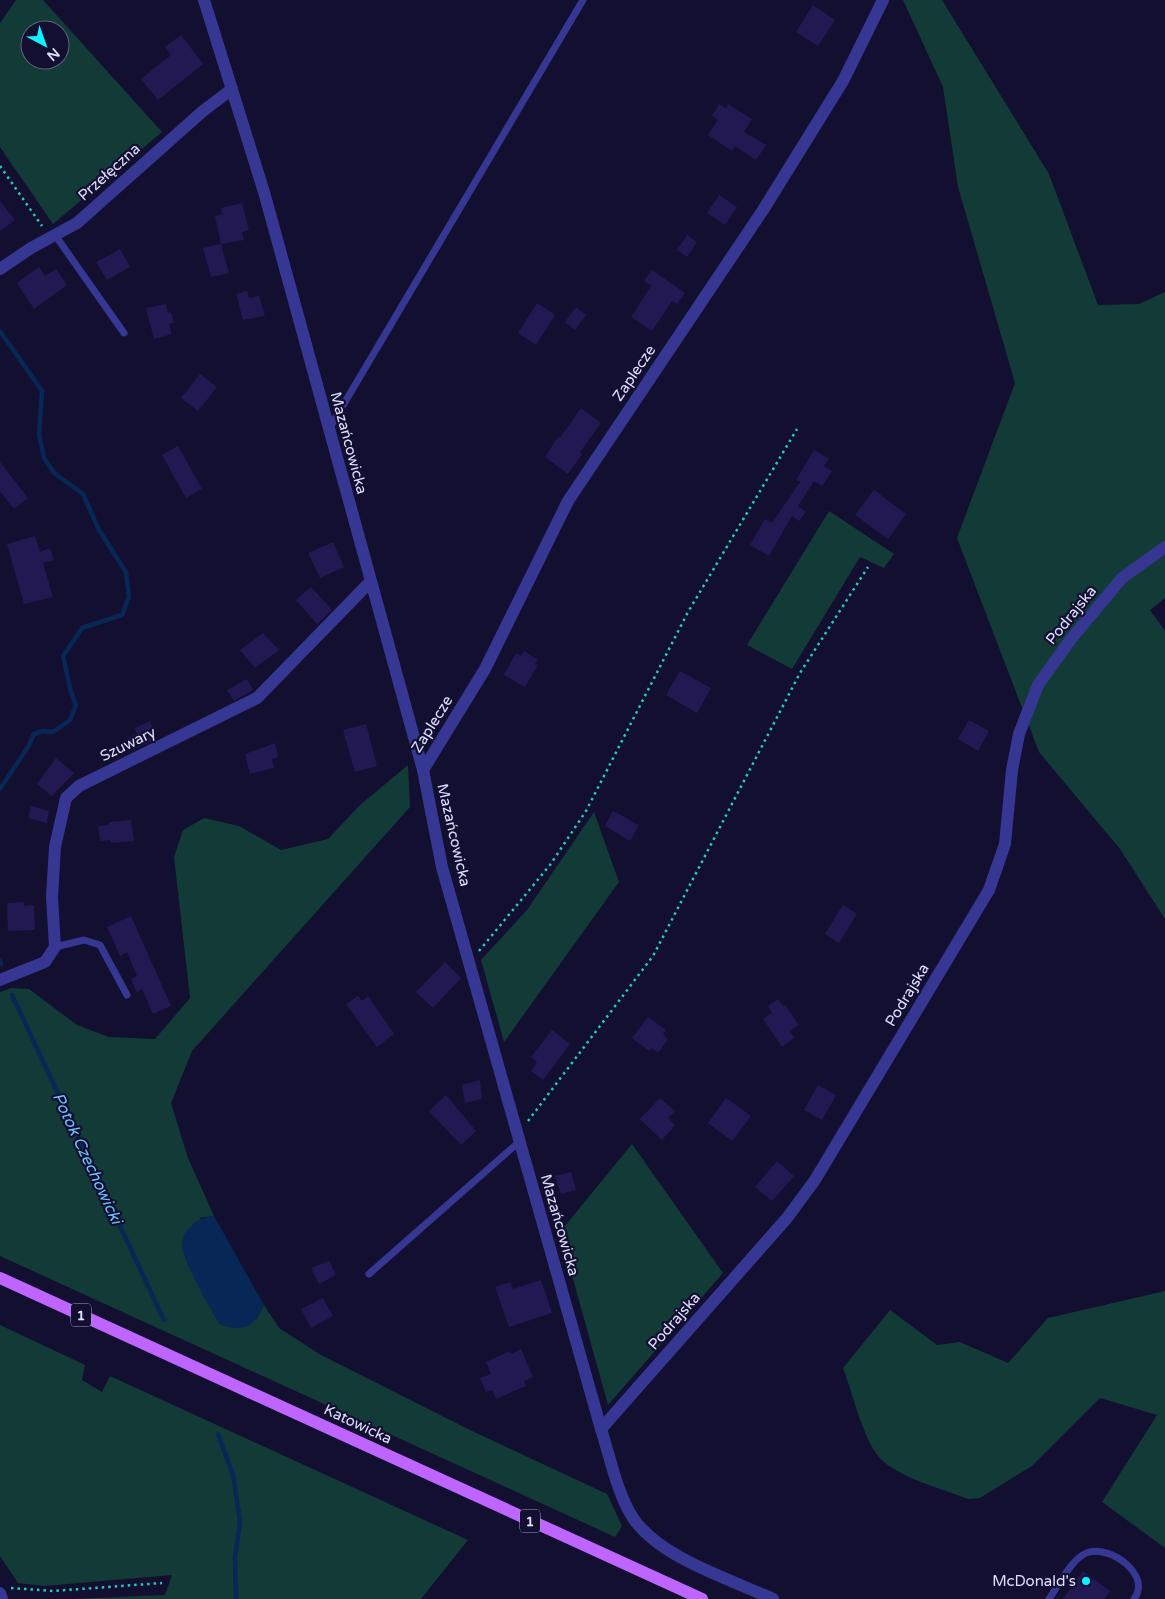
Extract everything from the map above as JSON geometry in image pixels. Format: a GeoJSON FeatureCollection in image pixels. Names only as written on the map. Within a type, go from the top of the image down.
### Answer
{"type":"FeatureCollection","features":[{"type":"Feature","properties":{"kind":"main road","name":"Katowicka"},"geometry":{"type":"LineString","coordinates":[[0,1278],[702,1599]]}},
{"type":"Feature","properties":{"kind":"street","name":"Zaplecze"},"geometry":{"type":"LineString","coordinates":[[423,770],[485,669],[568,501],[763,210],[843,81],[883,0]]}},
{"type":"Feature","properties":{"kind":"street","name":"Mazańcowicka"},"geometry":{"type":"LineString","coordinates":[[209,3],[232,89],[264,192],[423,770],[442,867],[601,1429],[624,1497],[633,1517],[647,1535],[661,1547],[681,1558],[773,1599]]}},
{"type":"Feature","properties":{"kind":"street","name":"Przełęczna"},"geometry":{"type":"LineString","coordinates":[[0,269],[77,223],[203,111],[232,89]]}},
{"type":"Feature","properties":{"kind":"street","name":"Podrajska"},"geometry":{"type":"LineString","coordinates":[[601,1429],[787,1218],[815,1180],[988,890],[1005,844],[1012,770],[1019,734],[1038,685],[1071,639],[1122,578],[1165,547]]}},
{"type":"Feature","properties":{"kind":"street","name":"Szuwary"},"geometry":{"type":"LineString","coordinates":[[55,947],[52,897],[55,847],[66,798],[79,786],[257,698],[370,582]]}},
{"type":"Feature","properties":{"kind":"street"},"geometry":{"type":"LineString","coordinates":[[0,980],[45,962],[55,947]]}},
{"type":"Feature","properties":{"kind":"street"},"geometry":{"type":"LineString","coordinates":[[2,1599],[4,1590]]}},
{"type":"Feature","properties":{"kind":"lane"},"geometry":{"type":"LineString","coordinates":[[328,429],[584,0]]}},
{"type":"Feature","properties":{"kind":"lane"},"geometry":{"type":"LineString","coordinates":[[53,236],[124,333]]}},
{"type":"Feature","properties":{"kind":"lane"},"geometry":{"type":"LineString","coordinates":[[55,947],[84,940],[100,945],[126,994]]}},
{"type":"Feature","properties":{"kind":"lane"},"geometry":{"type":"LineString","coordinates":[[368,1274],[519,1138]]}},
{"type":"Feature","properties":{"kind":"lane"},"geometry":{"type":"LineString","coordinates":[[1049,1599],[1074,1563],[1087,1552],[1103,1551],[1112,1554],[1134,1571],[1138,1582],[1138,1594],[1134,1599]]}},
{"type":"Feature","properties":{"kind":"path"},"geometry":{"type":"LineString","coordinates":[[0,166],[53,236]]}},
{"type":"Feature","properties":{"kind":"path"},"geometry":{"type":"LineString","coordinates":[[470,963],[550,865],[586,811],[688,612],[797,429]]}},
{"type":"Feature","properties":{"kind":"path"},"geometry":{"type":"LineString","coordinates":[[519,1138],[653,956],[800,673],[868,567]]}},
{"type":"Feature","properties":{"kind":"path"},"geometry":{"type":"LineString","coordinates":[[4,1590],[53,1591],[162,1583]]}},
{"type":"Feature","properties":{"kind":"green space"},"geometry":{"type":"Polygon","coordinates":[[[16,0],[43,0],[61,20],[20,20],[20,70],[70,70],[70,30],[162,132],[53,224],[0,147],[0,23],[16,0]]]}},
{"type":"Feature","properties":{"kind":"green space"},"geometry":{"type":"Polygon","coordinates":[[[903,0],[942,0],[1049,174],[1098,305],[1139,304],[1165,292],[1165,598],[1150,610],[1165,631],[1165,919],[1120,849],[1039,752],[957,538],[1015,383],[958,187],[943,87],[903,0]]]}},
{"type":"Feature","properties":{"kind":"green space"},"geometry":{"type":"Polygon","coordinates":[[[829,511],[894,554],[884,568],[860,557],[792,669],[747,645],[829,511]]]}},
{"type":"Feature","properties":{"kind":"green space"},"geometry":{"type":"Polygon","coordinates":[[[408,765],[410,807],[192,1051],[171,1103],[188,1158],[214,1216],[200,1218],[256,1320],[264,1305],[279,1328],[321,1355],[470,1430],[607,1494],[622,1526],[615,1537],[0,1256],[0,992],[11,988],[29,989],[77,1025],[109,1037],[155,1039],[190,998],[174,857],[183,830],[204,818],[239,826],[281,850],[328,839],[360,805],[408,765]]]}},
{"type":"Feature","properties":{"kind":"green space"},"geometry":{"type":"Polygon","coordinates":[[[594,812],[619,882],[504,1042],[481,960],[527,910],[594,812]]]}},
{"type":"Feature","properties":{"kind":"green space"},"geometry":{"type":"Polygon","coordinates":[[[632,1144],[723,1273],[608,1405],[560,1232],[632,1144]]]}},
{"type":"Feature","properties":{"kind":"green space"},"geometry":{"type":"Polygon","coordinates":[[[1165,1291],[1165,1548],[1102,1502],[1157,1415],[1100,1398],[1032,1466],[980,1498],[968,1499],[920,1482],[887,1464],[873,1448],[858,1414],[843,1368],[890,1310],[937,1345],[960,1342],[1008,1363],[1048,1318],[1165,1291]]]}},
{"type":"Feature","properties":{"kind":"green space"},"geometry":{"type":"Polygon","coordinates":[[[0,1325],[85,1365],[82,1380],[102,1392],[110,1376],[468,1540],[421,1599],[72,1599],[165,1595],[172,1575],[44,1586],[18,1583],[0,1556],[0,1325]]]}},
{"type":"Feature","properties":{"kind":"water"},"geometry":{"type":"Polygon","coordinates":[[[214,1216],[264,1305],[251,1324],[241,1328],[219,1324],[183,1252],[183,1239],[188,1228],[197,1221],[214,1216]]]}},
{"type":"Feature","properties":{"kind":"building"},"geometry":{"type":"Polygon","coordinates":[[[813,5],[835,20],[818,46],[796,32],[813,5]]]}},
{"type":"Feature","properties":{"kind":"building"},"geometry":{"type":"Polygon","coordinates":[[[181,35],[203,64],[158,100],[141,79],[171,55],[165,47],[181,35]]]}},
{"type":"Feature","properties":{"kind":"building"},"geometry":{"type":"Polygon","coordinates":[[[719,104],[726,108],[728,104],[752,119],[744,132],[766,145],[756,160],[735,146],[732,151],[708,135],[718,120],[712,116],[719,104]]]}},
{"type":"Feature","properties":{"kind":"building"},"geometry":{"type":"Polygon","coordinates":[[[719,195],[737,207],[725,225],[707,213],[719,195]]]}},
{"type":"Feature","properties":{"kind":"building"},"geometry":{"type":"Polygon","coordinates":[[[0,201],[15,220],[0,231],[0,201]]]}},
{"type":"Feature","properties":{"kind":"building"},"geometry":{"type":"Polygon","coordinates":[[[242,203],[249,230],[242,232],[244,240],[221,244],[215,216],[222,214],[221,208],[242,203]]]}},
{"type":"Feature","properties":{"kind":"building"},"geometry":{"type":"Polygon","coordinates":[[[687,235],[697,242],[687,257],[677,250],[687,235]]]}},
{"type":"Feature","properties":{"kind":"building"},"geometry":{"type":"Polygon","coordinates":[[[221,244],[229,273],[211,277],[203,248],[221,244]]]}},
{"type":"Feature","properties":{"kind":"building"},"geometry":{"type":"Polygon","coordinates":[[[120,249],[130,267],[107,280],[96,262],[120,249]]]}},
{"type":"Feature","properties":{"kind":"building"},"geometry":{"type":"Polygon","coordinates":[[[39,267],[45,276],[56,269],[67,285],[34,309],[17,283],[39,267]]]}},
{"type":"Feature","properties":{"kind":"building"},"geometry":{"type":"Polygon","coordinates":[[[652,270],[685,293],[677,304],[672,301],[652,331],[631,317],[651,286],[644,281],[652,270]]]}},
{"type":"Feature","properties":{"kind":"building"},"geometry":{"type":"Polygon","coordinates":[[[247,291],[249,298],[259,296],[265,316],[243,320],[236,294],[247,291]]]}},
{"type":"Feature","properties":{"kind":"building"},"geometry":{"type":"Polygon","coordinates":[[[537,303],[555,315],[536,345],[518,333],[537,303]]]}},
{"type":"Feature","properties":{"kind":"building"},"geometry":{"type":"Polygon","coordinates":[[[166,304],[168,313],[171,312],[174,323],[169,324],[172,334],[154,339],[146,308],[166,304]]]}},
{"type":"Feature","properties":{"kind":"building"},"geometry":{"type":"Polygon","coordinates":[[[576,307],[586,315],[575,330],[565,322],[576,307]]]}},
{"type":"Feature","properties":{"kind":"building"},"geometry":{"type":"Polygon","coordinates":[[[200,374],[217,387],[198,411],[181,398],[200,374]]]}},
{"type":"Feature","properties":{"kind":"building"},"geometry":{"type":"Polygon","coordinates":[[[581,408],[601,423],[580,452],[582,454],[568,474],[545,457],[581,408]]]}},
{"type":"Feature","properties":{"kind":"building"},"geometry":{"type":"Polygon","coordinates":[[[178,446],[202,489],[186,498],[162,455],[178,446]]]}},
{"type":"Feature","properties":{"kind":"building"},"geometry":{"type":"Polygon","coordinates":[[[814,450],[829,459],[824,466],[832,471],[822,486],[814,481],[798,506],[806,512],[799,521],[792,516],[769,556],[750,545],[765,519],[772,523],[800,482],[796,480],[814,450]]]}},
{"type":"Feature","properties":{"kind":"building"},"geometry":{"type":"Polygon","coordinates":[[[0,462],[28,498],[14,509],[0,491],[0,462]]]}},
{"type":"Feature","properties":{"kind":"building"},"geometry":{"type":"Polygon","coordinates":[[[874,490],[906,514],[888,539],[855,515],[874,490]]]}},
{"type":"Feature","properties":{"kind":"building"},"geometry":{"type":"Polygon","coordinates":[[[35,536],[40,552],[50,548],[54,560],[43,563],[53,597],[24,604],[7,544],[35,536]]]}},
{"type":"Feature","properties":{"kind":"building"},"geometry":{"type":"Polygon","coordinates":[[[333,542],[344,567],[320,578],[308,553],[333,542]]]}},
{"type":"Feature","properties":{"kind":"building"},"geometry":{"type":"Polygon","coordinates":[[[311,587],[332,610],[317,624],[296,600],[311,587]]]}},
{"type":"Feature","properties":{"kind":"building"},"geometry":{"type":"Polygon","coordinates":[[[263,633],[279,650],[255,668],[240,650],[263,633]]]}},
{"type":"Feature","properties":{"kind":"building"},"geometry":{"type":"Polygon","coordinates":[[[524,651],[538,660],[535,664],[538,665],[525,687],[504,675],[516,653],[521,656],[524,651]]]}},
{"type":"Feature","properties":{"kind":"building"},"geometry":{"type":"Polygon","coordinates":[[[680,671],[711,688],[697,713],[666,695],[680,671]]]}},
{"type":"Feature","properties":{"kind":"building"},"geometry":{"type":"Polygon","coordinates":[[[247,679],[253,690],[234,701],[227,690],[247,679]]]}},
{"type":"Feature","properties":{"kind":"building"},"geometry":{"type":"Polygon","coordinates":[[[969,720],[989,731],[978,751],[958,739],[969,720]]]}},
{"type":"Feature","properties":{"kind":"building"},"geometry":{"type":"Polygon","coordinates":[[[150,721],[157,738],[133,750],[127,738],[137,734],[135,728],[150,721]]]}},
{"type":"Feature","properties":{"kind":"building"},"geometry":{"type":"Polygon","coordinates":[[[366,724],[377,766],[355,772],[343,730],[366,724]]]}},
{"type":"Feature","properties":{"kind":"building"},"geometry":{"type":"Polygon","coordinates":[[[275,743],[278,757],[272,759],[274,768],[250,774],[245,754],[275,743]]]}},
{"type":"Feature","properties":{"kind":"building"},"geometry":{"type":"Polygon","coordinates":[[[56,758],[74,773],[52,796],[37,784],[56,758]]]}},
{"type":"Feature","properties":{"kind":"building"},"geometry":{"type":"Polygon","coordinates":[[[31,806],[49,811],[47,823],[28,818],[31,806]]]}},
{"type":"Feature","properties":{"kind":"building"},"geometry":{"type":"Polygon","coordinates":[[[613,811],[639,825],[630,841],[605,826],[613,811]]]}},
{"type":"Feature","properties":{"kind":"building"},"geometry":{"type":"Polygon","coordinates":[[[131,820],[134,841],[111,843],[110,840],[100,841],[98,826],[109,825],[109,822],[131,820]]]}},
{"type":"Feature","properties":{"kind":"building"},"geometry":{"type":"Polygon","coordinates":[[[24,902],[24,906],[34,905],[35,930],[8,931],[7,903],[24,902]]]}},
{"type":"Feature","properties":{"kind":"building"},"geometry":{"type":"Polygon","coordinates":[[[843,905],[857,914],[839,943],[825,934],[843,905]]]}},
{"type":"Feature","properties":{"kind":"building"},"geometry":{"type":"Polygon","coordinates":[[[131,916],[171,1006],[153,1014],[142,989],[137,992],[131,979],[137,976],[127,952],[120,956],[107,927],[131,916]]]}},
{"type":"Feature","properties":{"kind":"building"},"geometry":{"type":"Polygon","coordinates":[[[445,962],[461,978],[433,1008],[416,992],[445,962]]]}},
{"type":"Feature","properties":{"kind":"building"},"geometry":{"type":"Polygon","coordinates":[[[358,996],[362,1001],[368,996],[394,1034],[377,1047],[346,1004],[358,996]]]}},
{"type":"Feature","properties":{"kind":"building"},"geometry":{"type":"Polygon","coordinates":[[[778,999],[783,1006],[785,1005],[799,1025],[790,1031],[794,1038],[782,1047],[763,1019],[772,1013],[768,1006],[778,999]]]}},
{"type":"Feature","properties":{"kind":"building"},"geometry":{"type":"Polygon","coordinates":[[[648,1017],[666,1030],[663,1034],[668,1039],[658,1053],[652,1048],[649,1051],[632,1038],[648,1017]]]}},
{"type":"Feature","properties":{"kind":"building"},"geometry":{"type":"Polygon","coordinates":[[[552,1030],[570,1044],[543,1080],[531,1071],[537,1062],[531,1057],[552,1030]]]}},
{"type":"Feature","properties":{"kind":"building"},"geometry":{"type":"Polygon","coordinates":[[[480,1080],[482,1099],[465,1103],[462,1085],[480,1080]]]}},
{"type":"Feature","properties":{"kind":"building"},"geometry":{"type":"Polygon","coordinates":[[[818,1085],[836,1095],[822,1120],[804,1110],[818,1085]]]}},
{"type":"Feature","properties":{"kind":"building"},"geometry":{"type":"Polygon","coordinates":[[[446,1095],[476,1131],[461,1145],[429,1111],[446,1095]]]}},
{"type":"Feature","properties":{"kind":"building"},"geometry":{"type":"Polygon","coordinates":[[[660,1098],[675,1111],[668,1118],[675,1125],[662,1140],[640,1119],[660,1098]]]}},
{"type":"Feature","properties":{"kind":"building"},"geometry":{"type":"Polygon","coordinates":[[[726,1098],[751,1116],[732,1141],[708,1123],[726,1098]]]}},
{"type":"Feature","properties":{"kind":"building"},"geometry":{"type":"Polygon","coordinates":[[[777,1161],[794,1176],[772,1201],[755,1187],[777,1161]]]}},
{"type":"Feature","properties":{"kind":"building"},"geometry":{"type":"Polygon","coordinates":[[[571,1172],[576,1190],[561,1194],[555,1176],[571,1172]]]}},
{"type":"Feature","properties":{"kind":"building"},"geometry":{"type":"Polygon","coordinates":[[[329,1261],[336,1275],[319,1284],[311,1268],[329,1261]]]}},
{"type":"Feature","properties":{"kind":"building"},"geometry":{"type":"Polygon","coordinates":[[[541,1280],[552,1313],[509,1327],[495,1287],[510,1282],[513,1289],[541,1280]]]}},
{"type":"Feature","properties":{"kind":"building"},"geometry":{"type":"Polygon","coordinates":[[[323,1298],[333,1316],[311,1328],[301,1309],[323,1298]]]}},
{"type":"Feature","properties":{"kind":"building"},"geometry":{"type":"Polygon","coordinates":[[[521,1349],[533,1377],[524,1381],[526,1386],[496,1399],[492,1390],[486,1392],[480,1378],[491,1374],[486,1362],[510,1351],[511,1354],[521,1349]]]}},
{"type":"Feature","properties":{"kind":"building","name":"McDonald's"},"geometry":{"type":"Polygon","coordinates":[[[1083,1571],[1110,1591],[1104,1599],[1063,1599],[1083,1571]]]}},
{"type":"Feature","properties":{"kind":"waterway","name":"Potok Czechowicki"},"geometry":{"type":"LineString","coordinates":[[0,331],[42,391],[39,435],[44,458],[54,473],[83,494],[99,530],[126,572],[129,597],[122,615],[82,628],[63,656],[76,705],[70,720],[53,732],[43,731],[34,734],[28,747],[0,789]]}},
{"type":"Feature","properties":{"kind":"waterway","name":"Potok Czechowicki"},"geometry":{"type":"LineString","coordinates":[[12,995],[164,1320]]}},
{"type":"Feature","properties":{"kind":"waterway","name":"Potok Czechowicki"},"geometry":{"type":"LineString","coordinates":[[218,1434],[233,1475],[240,1522],[235,1558],[236,1599]]}},
{"type":"Feature","properties":{"kind":"place","name":"McDonald's"},"geometry":{"type":"Point","coordinates":[1086,1581]}}]}
